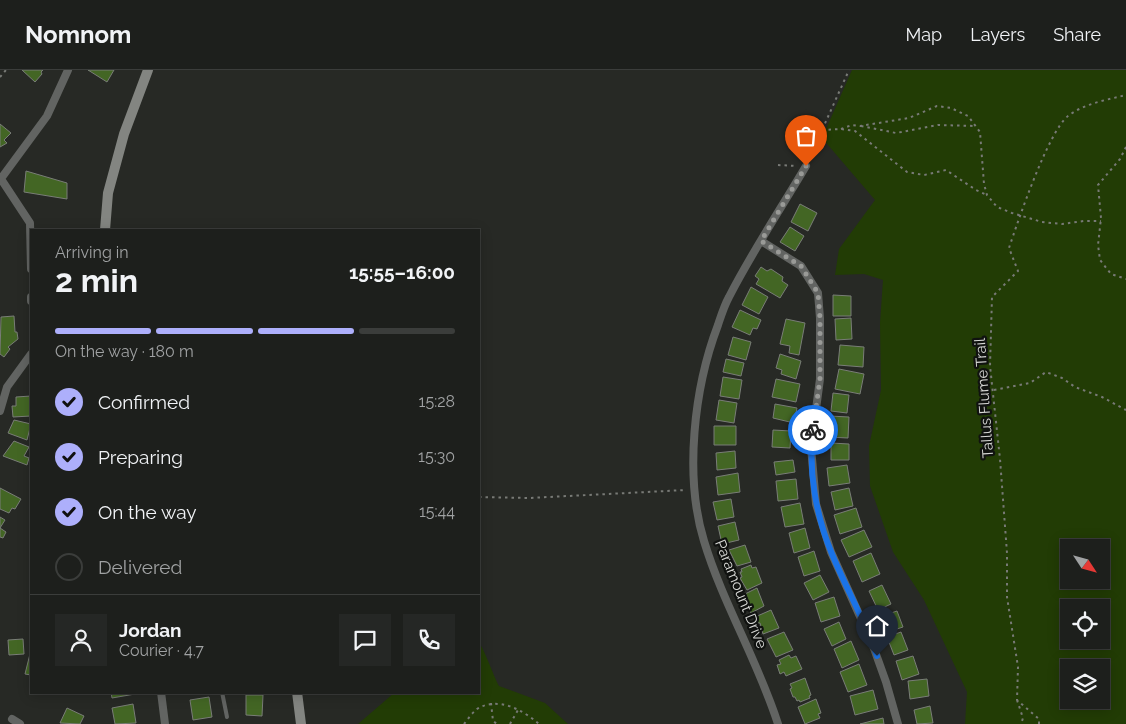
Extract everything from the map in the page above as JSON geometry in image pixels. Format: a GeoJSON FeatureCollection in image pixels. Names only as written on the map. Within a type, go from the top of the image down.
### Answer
{"type":"FeatureCollection","features":[{"type":"Feature","properties":{"kind":"street"},"geometry":{"type":"LineString","coordinates":[[30,229],[30,223],[0,180],[46,116],[68,70]]}},
{"type":"Feature","properties":{"kind":"street"},"geometry":{"type":"LineString","coordinates":[[105,229],[108,193],[124,134],[148,70]]}},
{"type":"Feature","properties":{"kind":"street","name":"Paramount Drive"},"geometry":{"type":"LineString","coordinates":[[778,724],[770,699],[719,584],[703,540],[694,489],[694,451],[698,395],[712,342],[728,298],[806,166]]}},
{"type":"Feature","properties":{"kind":"street"},"geometry":{"type":"LineString","coordinates":[[761,241],[801,266],[818,293],[820,379],[811,447],[816,504],[831,552],[872,643],[889,690],[898,724]]}},
{"type":"Feature","properties":{"kind":"street"},"geometry":{"type":"LineString","coordinates":[[0,411],[7,387],[30,355]]}},
{"type":"Feature","properties":{"kind":"street"},"geometry":{"type":"LineString","coordinates":[[161,694],[166,724]]}},
{"type":"Feature","properties":{"kind":"street"},"geometry":{"type":"LineString","coordinates":[[297,694],[300,724]]}},
{"type":"Feature","properties":{"kind":"street"},"geometry":{"type":"LineString","coordinates":[[12,719],[20,724]]}},
{"type":"Feature","properties":{"kind":"lane"},"geometry":{"type":"LineString","coordinates":[[222,694],[227,717]]}},
{"type":"Feature","properties":{"kind":"path"},"geometry":{"type":"LineString","coordinates":[[0,77],[6,70]]}},
{"type":"Feature","properties":{"kind":"path"},"geometry":{"type":"LineString","coordinates":[[778,164],[806,166],[849,70]]}},
{"type":"Feature","properties":{"kind":"path","name":"Tallus Flume Trail"},"geometry":{"type":"LineString","coordinates":[[1021,724],[1023,718],[1017,700],[1018,667],[1007,597],[1007,552],[990,342],[992,297],[1018,271],[1009,248],[1053,136],[1067,117],[1081,108],[1126,95]]}},
{"type":"Feature","properties":{"kind":"path"},"geometry":{"type":"LineString","coordinates":[[860,126],[909,118],[937,106],[951,108],[968,116],[980,132],[984,184],[987,195]]}},
{"type":"Feature","properties":{"kind":"path"},"geometry":{"type":"LineString","coordinates":[[841,129],[852,125],[896,133],[938,125],[975,126]]}},
{"type":"Feature","properties":{"kind":"path"},"geometry":{"type":"LineString","coordinates":[[822,130],[841,129],[855,131],[907,172],[924,175],[946,170],[987,195],[998,207],[1020,216],[1042,222],[1062,224],[1101,221]]}},
{"type":"Feature","properties":{"kind":"path"},"geometry":{"type":"LineString","coordinates":[[1126,147],[1120,159],[1098,185],[1101,221],[1098,246],[1100,260],[1111,274],[1126,279]]}},
{"type":"Feature","properties":{"kind":"path"},"geometry":{"type":"LineString","coordinates":[[993,390],[1030,383],[1046,372],[1126,410]]}},
{"type":"Feature","properties":{"kind":"path"},"geometry":{"type":"LineString","coordinates":[[480,497],[547,498],[694,489]]}},
{"type":"Feature","properties":{"kind":"path"},"geometry":{"type":"LineString","coordinates":[[1017,700],[1039,719],[1040,724]]}},
{"type":"Feature","properties":{"kind":"path"},"geometry":{"type":"LineString","coordinates":[[491,703],[494,720],[497,724]]}},
{"type":"Feature","properties":{"kind":"path"},"geometry":{"type":"LineString","coordinates":[[464,724],[476,710],[491,703],[514,707],[539,724]]}},
{"type":"Feature","properties":{"kind":"path"},"geometry":{"type":"LineString","coordinates":[[510,724],[518,710]]}},
{"type":"Feature","properties":{"kind":"green space"},"geometry":{"type":"Polygon","coordinates":[[[852,70],[1126,70],[1126,724],[965,724],[967,692],[924,600],[893,552],[870,486],[869,446],[881,390],[880,323],[883,280],[864,274],[835,275],[839,249],[875,200],[822,138],[852,70]]]}},
{"type":"Feature","properties":{"kind":"green space"},"geometry":{"type":"Polygon","coordinates":[[[480,645],[499,686],[545,703],[568,724],[358,724],[393,694],[480,694],[480,645]]]}},
{"type":"Feature","properties":{"kind":"building"},"geometry":{"type":"Polygon","coordinates":[[[22,70],[43,70],[35,82],[22,70]]]}},
{"type":"Feature","properties":{"kind":"building"},"geometry":{"type":"Polygon","coordinates":[[[88,70],[114,70],[107,82],[88,70]]]}},
{"type":"Feature","properties":{"kind":"building"},"geometry":{"type":"Polygon","coordinates":[[[0,124],[11,133],[4,140],[7,143],[0,147],[0,124]]]}},
{"type":"Feature","properties":{"kind":"building"},"geometry":{"type":"Polygon","coordinates":[[[26,171],[67,183],[67,199],[24,192],[26,171]]]}},
{"type":"Feature","properties":{"kind":"building"},"geometry":{"type":"Polygon","coordinates":[[[800,204],[817,213],[808,231],[791,222],[800,204]]]}},
{"type":"Feature","properties":{"kind":"building"},"geometry":{"type":"Polygon","coordinates":[[[790,227],[804,236],[795,251],[780,242],[790,227]]]}},
{"type":"Feature","properties":{"kind":"building"},"geometry":{"type":"Polygon","coordinates":[[[761,267],[767,271],[771,269],[783,277],[782,281],[788,285],[780,298],[756,284],[759,279],[755,276],[761,267]]]}},
{"type":"Feature","properties":{"kind":"building"},"geometry":{"type":"Polygon","coordinates":[[[751,287],[768,297],[759,314],[742,305],[751,287]]]}},
{"type":"Feature","properties":{"kind":"building"},"geometry":{"type":"Polygon","coordinates":[[[833,295],[851,296],[851,316],[833,316],[833,295]]]}},
{"type":"Feature","properties":{"kind":"building"},"geometry":{"type":"Polygon","coordinates":[[[740,310],[761,320],[757,329],[753,328],[750,335],[732,327],[740,310]]]}},
{"type":"Feature","properties":{"kind":"building"},"geometry":{"type":"Polygon","coordinates":[[[14,316],[15,332],[17,332],[18,339],[8,347],[10,349],[4,357],[0,354],[1,317],[14,316]]]}},
{"type":"Feature","properties":{"kind":"building"},"geometry":{"type":"Polygon","coordinates":[[[851,318],[852,339],[836,340],[835,319],[851,318]]]}},
{"type":"Feature","properties":{"kind":"building"},"geometry":{"type":"Polygon","coordinates":[[[786,319],[805,323],[799,355],[789,353],[790,346],[780,344],[786,319]]]}},
{"type":"Feature","properties":{"kind":"building"},"geometry":{"type":"Polygon","coordinates":[[[733,337],[751,342],[746,360],[728,355],[733,337]]]}},
{"type":"Feature","properties":{"kind":"building"},"geometry":{"type":"Polygon","coordinates":[[[840,345],[864,347],[863,367],[838,365],[840,345]]]}},
{"type":"Feature","properties":{"kind":"building"},"geometry":{"type":"Polygon","coordinates":[[[780,354],[801,361],[796,379],[781,374],[782,370],[776,368],[780,354]]]}},
{"type":"Feature","properties":{"kind":"building"},"geometry":{"type":"Polygon","coordinates":[[[726,359],[744,363],[741,376],[723,372],[726,359]]]}},
{"type":"Feature","properties":{"kind":"building"},"geometry":{"type":"Polygon","coordinates":[[[839,369],[864,374],[860,394],[835,389],[839,369]]]}},
{"type":"Feature","properties":{"kind":"building"},"geometry":{"type":"Polygon","coordinates":[[[723,377],[742,380],[739,399],[720,396],[723,377]]]}},
{"type":"Feature","properties":{"kind":"building"},"geometry":{"type":"Polygon","coordinates":[[[776,379],[800,384],[796,402],[772,397],[776,379]]]}},
{"type":"Feature","properties":{"kind":"building"},"geometry":{"type":"Polygon","coordinates":[[[833,393],[849,395],[847,413],[831,411],[833,393]]]}},
{"type":"Feature","properties":{"kind":"building"},"geometry":{"type":"Polygon","coordinates":[[[30,396],[30,416],[13,417],[12,406],[16,406],[16,397],[30,396]]]}},
{"type":"Feature","properties":{"kind":"building"},"geometry":{"type":"Polygon","coordinates":[[[719,400],[737,403],[734,423],[716,420],[719,400]]]}},
{"type":"Feature","properties":{"kind":"building"},"geometry":{"type":"Polygon","coordinates":[[[775,404],[797,408],[794,423],[773,418],[775,404]]]}},
{"type":"Feature","properties":{"kind":"building"},"geometry":{"type":"Polygon","coordinates":[[[829,416],[849,417],[848,438],[828,437],[829,416]]]}},
{"type":"Feature","properties":{"kind":"building"},"geometry":{"type":"Polygon","coordinates":[[[14,420],[30,424],[27,440],[8,433],[14,420]]]}},
{"type":"Feature","properties":{"kind":"building"},"geometry":{"type":"Polygon","coordinates":[[[714,426],[736,426],[736,445],[714,445],[714,426]]]}},
{"type":"Feature","properties":{"kind":"building"},"geometry":{"type":"Polygon","coordinates":[[[773,430],[791,431],[790,448],[772,447],[773,430]]]}},
{"type":"Feature","properties":{"kind":"building"},"geometry":{"type":"Polygon","coordinates":[[[14,441],[29,447],[24,456],[29,458],[27,465],[3,456],[14,441]]]}},
{"type":"Feature","properties":{"kind":"building"},"geometry":{"type":"Polygon","coordinates":[[[831,443],[849,444],[849,460],[831,460],[831,443]]]}},
{"type":"Feature","properties":{"kind":"building"},"geometry":{"type":"Polygon","coordinates":[[[735,451],[736,468],[717,470],[716,453],[735,451]]]}},
{"type":"Feature","properties":{"kind":"building"},"geometry":{"type":"Polygon","coordinates":[[[793,460],[795,472],[776,475],[774,462],[793,460]]]}},
{"type":"Feature","properties":{"kind":"building"},"geometry":{"type":"Polygon","coordinates":[[[847,465],[850,483],[829,486],[827,468],[847,465]]]}},
{"type":"Feature","properties":{"kind":"building"},"geometry":{"type":"Polygon","coordinates":[[[738,473],[740,492],[718,495],[716,477],[738,473]]]}},
{"type":"Feature","properties":{"kind":"building"},"geometry":{"type":"Polygon","coordinates":[[[796,479],[798,499],[778,501],[776,481],[796,479]]]}},
{"type":"Feature","properties":{"kind":"building"},"geometry":{"type":"Polygon","coordinates":[[[0,488],[21,499],[15,509],[12,508],[9,513],[0,509],[0,488]]]}},
{"type":"Feature","properties":{"kind":"building"},"geometry":{"type":"Polygon","coordinates":[[[849,488],[853,506],[835,510],[831,492],[849,488]]]}},
{"type":"Feature","properties":{"kind":"building"},"geometry":{"type":"Polygon","coordinates":[[[731,499],[734,517],[717,520],[713,502],[731,499]]]}},
{"type":"Feature","properties":{"kind":"building"},"geometry":{"type":"Polygon","coordinates":[[[800,503],[804,524],[785,527],[781,507],[800,503]]]}},
{"type":"Feature","properties":{"kind":"building"},"geometry":{"type":"Polygon","coordinates":[[[856,508],[862,527],[840,534],[834,515],[856,508]]]}},
{"type":"Feature","properties":{"kind":"building"},"geometry":{"type":"Polygon","coordinates":[[[0,517],[5,520],[0,528],[0,517]]]}},
{"type":"Feature","properties":{"kind":"building"},"geometry":{"type":"Polygon","coordinates":[[[735,522],[739,540],[722,544],[718,526],[735,522]]]}},
{"type":"Feature","properties":{"kind":"building"},"geometry":{"type":"Polygon","coordinates":[[[0,528],[6,532],[3,538],[0,537],[0,528]]]}},
{"type":"Feature","properties":{"kind":"building"},"geometry":{"type":"Polygon","coordinates":[[[805,528],[810,548],[794,553],[789,533],[805,528]]]}},
{"type":"Feature","properties":{"kind":"building"},"geometry":{"type":"Polygon","coordinates":[[[864,530],[872,547],[849,557],[841,540],[864,530]]]}},
{"type":"Feature","properties":{"kind":"building"},"geometry":{"type":"Polygon","coordinates":[[[745,545],[751,562],[737,566],[729,550],[745,545]]]}},
{"type":"Feature","properties":{"kind":"building"},"geometry":{"type":"Polygon","coordinates":[[[814,551],[820,571],[804,576],[798,557],[814,551]]]}},
{"type":"Feature","properties":{"kind":"building"},"geometry":{"type":"Polygon","coordinates":[[[871,553],[880,574],[862,582],[853,561],[871,553]]]}},
{"type":"Feature","properties":{"kind":"building"},"geometry":{"type":"Polygon","coordinates":[[[751,565],[752,568],[756,567],[762,583],[747,590],[740,578],[742,577],[740,572],[742,572],[741,569],[751,565]]]}},
{"type":"Feature","properties":{"kind":"building"},"geometry":{"type":"Polygon","coordinates":[[[820,575],[829,592],[813,600],[804,583],[820,575]]]}},
{"type":"Feature","properties":{"kind":"building"},"geometry":{"type":"Polygon","coordinates":[[[882,585],[891,604],[878,610],[869,591],[882,585]]]}},
{"type":"Feature","properties":{"kind":"building"},"geometry":{"type":"Polygon","coordinates":[[[757,588],[764,606],[751,613],[741,596],[757,588]]]}},
{"type":"Feature","properties":{"kind":"building"},"geometry":{"type":"Polygon","coordinates":[[[834,597],[840,616],[821,622],[815,603],[834,597]]]}},
{"type":"Feature","properties":{"kind":"building"},"geometry":{"type":"Polygon","coordinates":[[[771,610],[779,628],[763,634],[760,623],[758,623],[755,617],[771,610]]]}},
{"type":"Feature","properties":{"kind":"building"},"geometry":{"type":"Polygon","coordinates":[[[897,611],[903,627],[888,632],[882,616],[897,611]]]}},
{"type":"Feature","properties":{"kind":"building"},"geometry":{"type":"Polygon","coordinates":[[[839,622],[846,639],[832,646],[824,629],[839,622]]]}},
{"type":"Feature","properties":{"kind":"building"},"geometry":{"type":"Polygon","coordinates":[[[784,632],[793,650],[776,657],[767,639],[784,632]]]}},
{"type":"Feature","properties":{"kind":"building"},"geometry":{"type":"Polygon","coordinates":[[[901,632],[908,650],[894,655],[887,637],[901,632]]]}},
{"type":"Feature","properties":{"kind":"building"},"geometry":{"type":"Polygon","coordinates":[[[23,639],[24,654],[9,655],[8,640],[23,639]]]}},
{"type":"Feature","properties":{"kind":"building"},"geometry":{"type":"Polygon","coordinates":[[[851,641],[859,660],[842,668],[834,649],[851,641]]]}},
{"type":"Feature","properties":{"kind":"building"},"geometry":{"type":"Polygon","coordinates":[[[30,654],[30,675],[25,674],[30,654]]]}},
{"type":"Feature","properties":{"kind":"building"},"geometry":{"type":"Polygon","coordinates":[[[789,655],[791,658],[796,656],[802,669],[786,676],[784,672],[780,674],[777,665],[781,664],[779,660],[789,655]]]}},
{"type":"Feature","properties":{"kind":"building"},"geometry":{"type":"Polygon","coordinates":[[[913,656],[919,674],[902,680],[896,661],[913,656]]]}},
{"type":"Feature","properties":{"kind":"building"},"geometry":{"type":"Polygon","coordinates":[[[859,664],[867,685],[848,692],[840,672],[859,664]]]}},
{"type":"Feature","properties":{"kind":"building"},"geometry":{"type":"Polygon","coordinates":[[[805,678],[811,695],[809,696],[810,698],[800,702],[793,697],[790,684],[805,678]]]}},
{"type":"Feature","properties":{"kind":"building"},"geometry":{"type":"Polygon","coordinates":[[[927,679],[929,696],[910,699],[908,681],[927,679]]]}},
{"type":"Feature","properties":{"kind":"building"},"geometry":{"type":"Polygon","coordinates":[[[873,690],[878,709],[855,715],[850,696],[873,690]]]}},
{"type":"Feature","properties":{"kind":"building"},"geometry":{"type":"Polygon","coordinates":[[[111,694],[135,694],[112,698],[111,694]]]}},
{"type":"Feature","properties":{"kind":"building"},"geometry":{"type":"Polygon","coordinates":[[[246,695],[263,695],[262,716],[246,715],[246,695]]]}},
{"type":"Feature","properties":{"kind":"building"},"geometry":{"type":"Polygon","coordinates":[[[209,697],[212,717],[193,720],[190,700],[209,697]]]}},
{"type":"Feature","properties":{"kind":"building"},"geometry":{"type":"Polygon","coordinates":[[[816,699],[821,713],[818,714],[820,718],[805,724],[798,707],[816,699]]]}},
{"type":"Feature","properties":{"kind":"building"},"geometry":{"type":"Polygon","coordinates":[[[133,704],[136,723],[115,724],[112,708],[133,704]]]}},
{"type":"Feature","properties":{"kind":"building"},"geometry":{"type":"Polygon","coordinates":[[[930,706],[933,723],[917,724],[914,710],[930,706]]]}},
{"type":"Feature","properties":{"kind":"building"},"geometry":{"type":"Polygon","coordinates":[[[67,708],[84,716],[80,724],[60,723],[67,708]]]}},
{"type":"Feature","properties":{"kind":"building"},"geometry":{"type":"Polygon","coordinates":[[[883,718],[884,724],[860,724],[883,718]]]}},
{"type":"Feature","properties":{"kind":"way so far"},"geometry":{"type":"LineString","coordinates":[[806,166],[761,241],[801,266],[818,293],[820,379],[813,430]]}},
{"type":"Feature","properties":{"kind":"route"},"geometry":{"type":"LineString","coordinates":[[813,430],[811,447],[816,504],[831,552],[877,656]]}}]}
